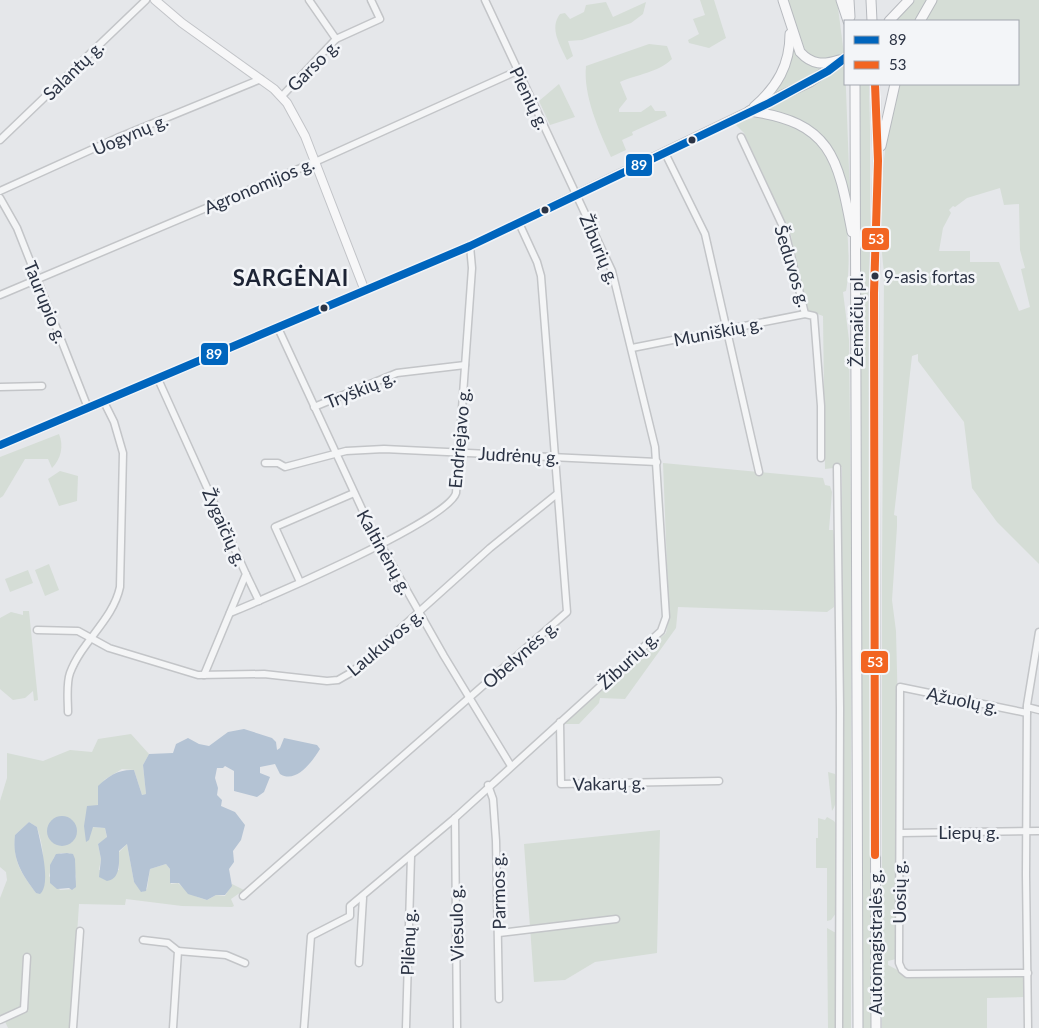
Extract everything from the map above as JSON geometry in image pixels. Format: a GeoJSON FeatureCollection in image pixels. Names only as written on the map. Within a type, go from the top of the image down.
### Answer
{"type":"FeatureCollection","features":[{"type":"Feature","properties":{"kind":"highway"},"geometry":{"type":"LineString","coordinates":[[783,0],[796,46],[805,58],[817,64],[844,59]]}},
{"type":"Feature","properties":{"kind":"highway"},"geometry":{"type":"LineString","coordinates":[[841,0],[849,20]]}},
{"type":"Feature","properties":{"kind":"highway"},"geometry":{"type":"LineString","coordinates":[[849,0],[849,20]]}},
{"type":"Feature","properties":{"kind":"highway"},"geometry":{"type":"LineString","coordinates":[[870,0],[872,17]]}},
{"type":"Feature","properties":{"kind":"highway"},"geometry":{"type":"LineString","coordinates":[[896,13],[902,0]]}},
{"type":"Feature","properties":{"kind":"highway"},"geometry":{"type":"LineString","coordinates":[[889,20],[909,0]]}},
{"type":"Feature","properties":{"kind":"highway"},"geometry":{"type":"LineString","coordinates":[[921,20],[932,0]]}},
{"type":"Feature","properties":{"kind":"highway"},"geometry":{"type":"LineString","coordinates":[[749,112],[769,93],[783,72],[788,52],[790,24]]}},
{"type":"Feature","properties":{"kind":"highway"},"geometry":{"type":"LineString","coordinates":[[749,112],[810,82],[844,60]]}},
{"type":"Feature","properties":{"kind":"highway","name":"Žemaičių pl."},"geometry":{"type":"LineString","coordinates":[[855,85],[857,467]]}},
{"type":"Feature","properties":{"kind":"highway","name":"Žemaičių pl."},"geometry":{"type":"LineString","coordinates":[[874,466],[874,229],[878,161],[875,85]]}},
{"type":"Feature","properties":{"kind":"highway"},"geometry":{"type":"LineString","coordinates":[[878,161],[895,85]]}},
{"type":"Feature","properties":{"kind":"highway"},"geometry":{"type":"LineString","coordinates":[[749,112],[773,114],[797,122],[814,134],[826,148],[838,171],[844,192],[856,255]]}},
{"type":"Feature","properties":{"kind":"highway","name":"Automagistralės g."},"geometry":{"type":"LineString","coordinates":[[874,466],[876,1028]]}},
{"type":"Feature","properties":{"kind":"highway","name":"Automagistralės g."},"geometry":{"type":"LineString","coordinates":[[857,467],[858,1028]]}},
{"type":"Feature","properties":{"kind":"highway"},"geometry":{"type":"LineString","coordinates":[[854,1028],[854,920],[858,908]]}},
{"type":"Feature","properties":{"kind":"main road"},"geometry":{"type":"LineString","coordinates":[[155,0],[182,23],[282,96],[293,111],[365,291]]}},
{"type":"Feature","properties":{"kind":"main road"},"geometry":{"type":"LineString","coordinates":[[0,445],[158,380],[470,246],[749,112]]}},
{"type":"Feature","properties":{"kind":"street","name":"Salantų g."},"geometry":{"type":"LineString","coordinates":[[0,140],[146,0]]}},
{"type":"Feature","properties":{"kind":"street"},"geometry":{"type":"LineString","coordinates":[[309,0],[336,39]]}},
{"type":"Feature","properties":{"kind":"street","name":"Garso g."},"geometry":{"type":"LineString","coordinates":[[282,96],[336,39],[380,20],[371,0]]}},
{"type":"Feature","properties":{"kind":"street","name":"Pienių g."},"geometry":{"type":"LineString","coordinates":[[485,0],[577,196]]}},
{"type":"Feature","properties":{"kind":"street","name":"Agronomijos g."},"geometry":{"type":"LineString","coordinates":[[0,295],[315,162],[517,71]]}},
{"type":"Feature","properties":{"kind":"street","name":"Uogynų g."},"geometry":{"type":"LineString","coordinates":[[0,191],[117,138],[261,80]]}},
{"type":"Feature","properties":{"kind":"street","name":"Šeduvos g."},"geometry":{"type":"LineString","coordinates":[[741,137],[785,231],[805,314],[814,316],[821,406],[821,458]]}},
{"type":"Feature","properties":{"kind":"street"},"geometry":{"type":"LineString","coordinates":[[666,152],[705,234],[759,472]]}},
{"type":"Feature","properties":{"kind":"street","name":"Žiburių g."},"geometry":{"type":"LineString","coordinates":[[304,1028],[309,941],[314,933],[350,916],[350,906],[362,898],[455,818],[488,785],[650,641],[664,624],[657,462],[652,432],[612,271],[577,196]]}},
{"type":"Feature","properties":{"kind":"street","name":"Taurupio g."},"geometry":{"type":"LineString","coordinates":[[0,198],[17,228],[88,408]]}},
{"type":"Feature","properties":{"kind":"street","name":"Obelynės g."},"geometry":{"type":"LineString","coordinates":[[243,896],[567,612],[541,276],[519,223]]}},
{"type":"Feature","properties":{"kind":"street","name":"Endriejavo g."},"geometry":{"type":"LineString","coordinates":[[230,613],[260,601],[380,544],[415,526],[453,501],[459,452],[472,268],[470,246]]}},
{"type":"Feature","properties":{"kind":"street","name":"Muniškių g."},"geometry":{"type":"LineString","coordinates":[[632,348],[805,314]]}},
{"type":"Feature","properties":{"kind":"street","name":"Kaltinėnų g."},"geometry":{"type":"LineString","coordinates":[[278,328],[336,456],[380,544],[469,698],[511,766]]}},
{"type":"Feature","properties":{"kind":"street","name":"Tryškių g."},"geometry":{"type":"LineString","coordinates":[[314,407],[397,373],[465,366]]}},
{"type":"Feature","properties":{"kind":"street","name":"Žygaičių g."},"geometry":{"type":"LineString","coordinates":[[158,380],[246,574],[204,676]]}},
{"type":"Feature","properties":{"kind":"street"},"geometry":{"type":"LineString","coordinates":[[0,387],[42,386]]}},
{"type":"Feature","properties":{"kind":"street"},"geometry":{"type":"LineString","coordinates":[[68,712],[69,674],[90,638],[116,603],[121,580],[123,453],[114,422],[104,402]]}},
{"type":"Feature","properties":{"kind":"street","name":"Judrėnų g."},"geometry":{"type":"LineString","coordinates":[[265,463],[278,463],[285,467],[336,456],[346,451],[368,449],[657,462]]}},
{"type":"Feature","properties":{"kind":"street"},"geometry":{"type":"LineString","coordinates":[[837,467],[840,631],[839,1028]]}},
{"type":"Feature","properties":{"kind":"street"},"geometry":{"type":"LineString","coordinates":[[300,582],[275,527],[354,494]]}},
{"type":"Feature","properties":{"kind":"street","name":"Laukuvos g."},"geometry":{"type":"LineString","coordinates":[[37,630],[71,630],[83,633],[109,648],[189,674],[204,676],[264,674],[316,680],[338,680],[352,672],[490,548],[557,494]]}},
{"type":"Feature","properties":{"kind":"street"},"geometry":{"type":"LineString","coordinates":[[246,574],[260,601]]}},
{"type":"Feature","properties":{"kind":"street"},"geometry":{"type":"LineString","coordinates":[[1028,1028],[1027,710],[1039,632]]}},
{"type":"Feature","properties":{"kind":"street","name":"Ąžuolų g."},"geometry":{"type":"LineString","coordinates":[[900,687],[1027,710],[1039,710]]}},
{"type":"Feature","properties":{"kind":"street","name":"Uosių g."},"geometry":{"type":"LineString","coordinates":[[900,687],[899,963],[902,970],[907,974],[1028,973]]}},
{"type":"Feature","properties":{"kind":"street","name":"Vakarų g."},"geometry":{"type":"LineString","coordinates":[[560,722],[561,784],[719,781]]}},
{"type":"Feature","properties":{"kind":"street","name":"Parmos g."},"geometry":{"type":"LineString","coordinates":[[488,785],[493,799],[496,841],[499,998]]}},
{"type":"Feature","properties":{"kind":"street","name":"Viesulo g."},"geometry":{"type":"LineString","coordinates":[[455,818],[457,1028]]}},
{"type":"Feature","properties":{"kind":"street","name":"Liepų g."},"geometry":{"type":"LineString","coordinates":[[900,833],[1039,831]]}},
{"type":"Feature","properties":{"kind":"street","name":"Pilėnų g."},"geometry":{"type":"LineString","coordinates":[[406,1028],[411,856]]}},
{"type":"Feature","properties":{"kind":"street"},"geometry":{"type":"LineString","coordinates":[[359,963],[362,898]]}},
{"type":"Feature","properties":{"kind":"street"},"geometry":{"type":"LineString","coordinates":[[499,933],[616,919]]}},
{"type":"Feature","properties":{"kind":"street"},"geometry":{"type":"LineString","coordinates":[[73,1028],[80,931]]}},
{"type":"Feature","properties":{"kind":"street"},"geometry":{"type":"LineString","coordinates":[[143,940],[168,943],[178,951],[226,955],[245,963]]}},
{"type":"Feature","properties":{"kind":"street"},"geometry":{"type":"LineString","coordinates":[[173,1028],[178,951]]}},
{"type":"Feature","properties":{"kind":"street"},"geometry":{"type":"LineString","coordinates":[[0,1020],[24,1009],[27,957]]}},
{"type":"Feature","properties":{"kind":"shaded area"},"geometry":{"type":"Polygon","coordinates":[[[700,0],[714,0],[726,38],[709,48],[689,43],[688,40],[699,34],[693,19],[705,15],[700,0]]]}},
{"type":"Feature","properties":{"kind":"shaded area"},"geometry":{"type":"Polygon","coordinates":[[[787,0],[837,0],[844,54],[825,59],[805,55],[787,0]]]}},
{"type":"Feature","properties":{"kind":"shaded area"},"geometry":{"type":"Polygon","coordinates":[[[915,0],[929,0],[919,20],[895,20],[915,0]]]}},
{"type":"Feature","properties":{"kind":"shaded area"},"geometry":{"type":"Polygon","coordinates":[[[936,0],[1039,0],[1039,564],[997,522],[972,488],[964,422],[918,361],[918,354],[912,356],[894,515],[897,516],[897,527],[892,600],[896,631],[899,752],[896,959],[888,961],[888,965],[909,976],[1024,976],[1024,997],[987,998],[987,1028],[882,1028],[884,272],[881,201],[888,130],[899,85],[1019,85],[1019,20],[924,20],[936,0]],[[1000,188],[967,198],[955,207],[953,206],[949,210],[951,213],[943,228],[939,251],[970,251],[970,262],[999,262],[1019,311],[1030,307],[1021,269],[1025,268],[1020,250],[1019,204],[1004,205],[1000,188]]]}},
{"type":"Feature","properties":{"kind":"shaded area"},"geometry":{"type":"Polygon","coordinates":[[[606,2],[613,17],[646,2],[643,14],[631,23],[582,40],[568,41],[573,56],[567,60],[559,43],[555,25],[560,14],[565,13],[570,19],[584,12],[586,5],[606,2]]]}},
{"type":"Feature","properties":{"kind":"shaded area"},"geometry":{"type":"Polygon","coordinates":[[[649,44],[667,46],[672,59],[654,70],[620,82],[627,99],[619,109],[619,112],[641,112],[651,105],[655,111],[665,111],[667,116],[632,132],[633,135],[622,140],[626,150],[611,157],[589,101],[586,66],[649,44]]]}},
{"type":"Feature","properties":{"kind":"shaded area"},"geometry":{"type":"Polygon","coordinates":[[[793,47],[803,61],[827,69],[766,103],[790,66],[793,47]]]}},
{"type":"Feature","properties":{"kind":"shaded area"},"geometry":{"type":"Polygon","coordinates":[[[844,64],[850,196],[847,197],[840,169],[805,125],[791,116],[764,110],[844,64]]]}},
{"type":"Feature","properties":{"kind":"shaded area"},"geometry":{"type":"Polygon","coordinates":[[[559,84],[575,117],[550,125],[539,101],[559,84]]]}},
{"type":"Feature","properties":{"kind":"shaded area"},"geometry":{"type":"Polygon","coordinates":[[[860,85],[869,85],[871,1028],[863,1028],[860,85]]]}},
{"type":"Feature","properties":{"kind":"shaded area"},"geometry":{"type":"Polygon","coordinates":[[[760,116],[800,127],[815,138],[827,156],[836,177],[843,201],[847,226],[848,273],[846,291],[843,292],[849,340],[851,514],[851,1028],[843,1028],[842,467],[825,469],[823,316],[804,309],[791,235],[744,133],[734,123],[760,116]]]}},
{"type":"Feature","properties":{"kind":"shaded area"},"geometry":{"type":"Polygon","coordinates":[[[59,434],[61,452],[58,461],[52,468],[48,459],[25,459],[0,498],[0,457],[59,434]]]}},
{"type":"Feature","properties":{"kind":"shaded area"},"geometry":{"type":"Polygon","coordinates":[[[663,463],[823,478],[825,485],[830,486],[832,492],[829,530],[833,530],[835,541],[834,607],[827,612],[678,607],[676,628],[625,699],[600,698],[599,703],[579,724],[562,724],[666,633],[669,618],[663,463]]]}},
{"type":"Feature","properties":{"kind":"shaded area"},"geometry":{"type":"Polygon","coordinates":[[[60,471],[78,476],[77,501],[59,506],[48,479],[60,471]]]}},
{"type":"Feature","properties":{"kind":"shaded area"},"geometry":{"type":"Polygon","coordinates":[[[49,564],[59,590],[45,596],[35,570],[49,564]]]}},
{"type":"Feature","properties":{"kind":"shaded area"},"geometry":{"type":"Polygon","coordinates":[[[28,570],[33,583],[10,592],[5,579],[28,570]]]}},
{"type":"Feature","properties":{"kind":"shaded area"},"geometry":{"type":"Polygon","coordinates":[[[23,611],[29,611],[38,700],[34,701],[33,691],[25,698],[13,700],[0,689],[0,618],[11,612],[23,615],[23,611]]]}},
{"type":"Feature","properties":{"kind":"shaded area"},"geometry":{"type":"Polygon","coordinates":[[[131,734],[149,754],[143,765],[146,794],[142,795],[134,770],[122,769],[104,780],[92,827],[105,828],[107,838],[98,844],[101,859],[99,870],[119,870],[119,852],[127,844],[134,882],[142,892],[147,889],[150,869],[166,864],[170,869],[171,884],[178,883],[191,894],[202,899],[207,900],[216,895],[225,896],[232,884],[244,890],[231,899],[234,906],[232,907],[182,906],[126,899],[125,905],[79,904],[71,1028],[8,1028],[3,1017],[0,1018],[0,898],[7,880],[6,872],[0,867],[0,801],[7,778],[7,753],[43,761],[70,750],[92,752],[98,739],[131,734]],[[29,822],[15,835],[15,853],[22,873],[36,893],[41,876],[43,853],[37,827],[29,822]],[[61,853],[54,857],[49,876],[60,890],[74,889],[76,877],[70,853],[61,853]]]}},
{"type":"Feature","properties":{"kind":"shaded area"},"geometry":{"type":"Polygon","coordinates":[[[828,772],[835,774],[837,783],[837,798],[832,811],[828,772]]]}},
{"type":"Feature","properties":{"kind":"shaded area"},"geometry":{"type":"Polygon","coordinates":[[[827,817],[836,824],[836,913],[831,920],[827,921],[827,868],[816,868],[816,838],[818,838],[818,818],[825,820],[827,817]]]}},
{"type":"Feature","properties":{"kind":"shaded area"},"geometry":{"type":"Polygon","coordinates":[[[660,830],[657,953],[595,962],[565,980],[534,982],[524,844],[660,830]]]}},
{"type":"Feature","properties":{"kind":"shaded area"},"geometry":{"type":"Polygon","coordinates":[[[827,928],[836,933],[836,1028],[828,1028],[827,928]]]}},
{"type":"Feature","properties":{"kind":"water"},"geometry":{"type":"Polygon","coordinates":[[[244,729],[272,738],[276,742],[277,750],[280,748],[284,738],[317,745],[320,749],[303,770],[292,776],[280,774],[275,764],[260,767],[260,773],[270,777],[264,792],[257,797],[234,791],[234,771],[225,766],[217,768],[215,778],[218,788],[217,795],[222,800],[221,806],[235,812],[245,825],[241,840],[233,851],[234,862],[229,869],[232,886],[225,895],[216,895],[207,900],[188,894],[179,883],[170,883],[170,869],[166,864],[150,869],[146,891],[141,892],[134,882],[127,844],[119,851],[118,869],[115,877],[107,881],[99,877],[101,859],[98,844],[107,837],[105,828],[93,827],[89,840],[86,842],[84,826],[87,806],[98,805],[98,786],[114,774],[134,770],[142,795],[146,794],[143,765],[149,754],[173,753],[176,744],[188,738],[199,744],[209,746],[228,732],[244,729]]]}},
{"type":"Feature","properties":{"kind":"water"},"geometry":{"type":"Polygon","coordinates":[[[62,816],[72,821],[77,831],[72,841],[62,846],[52,841],[47,831],[52,821],[62,816]]]}},
{"type":"Feature","properties":{"kind":"water"},"geometry":{"type":"Polygon","coordinates":[[[29,822],[37,827],[44,862],[45,882],[40,894],[36,893],[22,873],[15,852],[15,835],[29,822]]]}},
{"type":"Feature","properties":{"kind":"water"},"geometry":{"type":"Polygon","coordinates":[[[56,854],[73,854],[75,859],[76,887],[72,890],[69,888],[57,889],[50,883],[50,865],[56,854]]]}},
{"type":"Feature","properties":{"kind":"transit line","name":"89"},"geometry":{"type":"LineString","coordinates":[[0,445],[470,246],[769,103],[828,71],[844,59]]}},
{"type":"Feature","properties":{"kind":"transit line","name":"53"},"geometry":{"type":"LineString","coordinates":[[875,85],[878,161],[874,293],[875,855]]}},
{"type":"Feature","properties":{"kind":"place","name":"9-asis fortas"},"geometry":{"type":"Point","coordinates":[875,276]}},
{"type":"Feature","properties":{"kind":"district","name":"SARGĖNAI"},"geometry":{"type":"Point","coordinates":[291,277]}}]}
